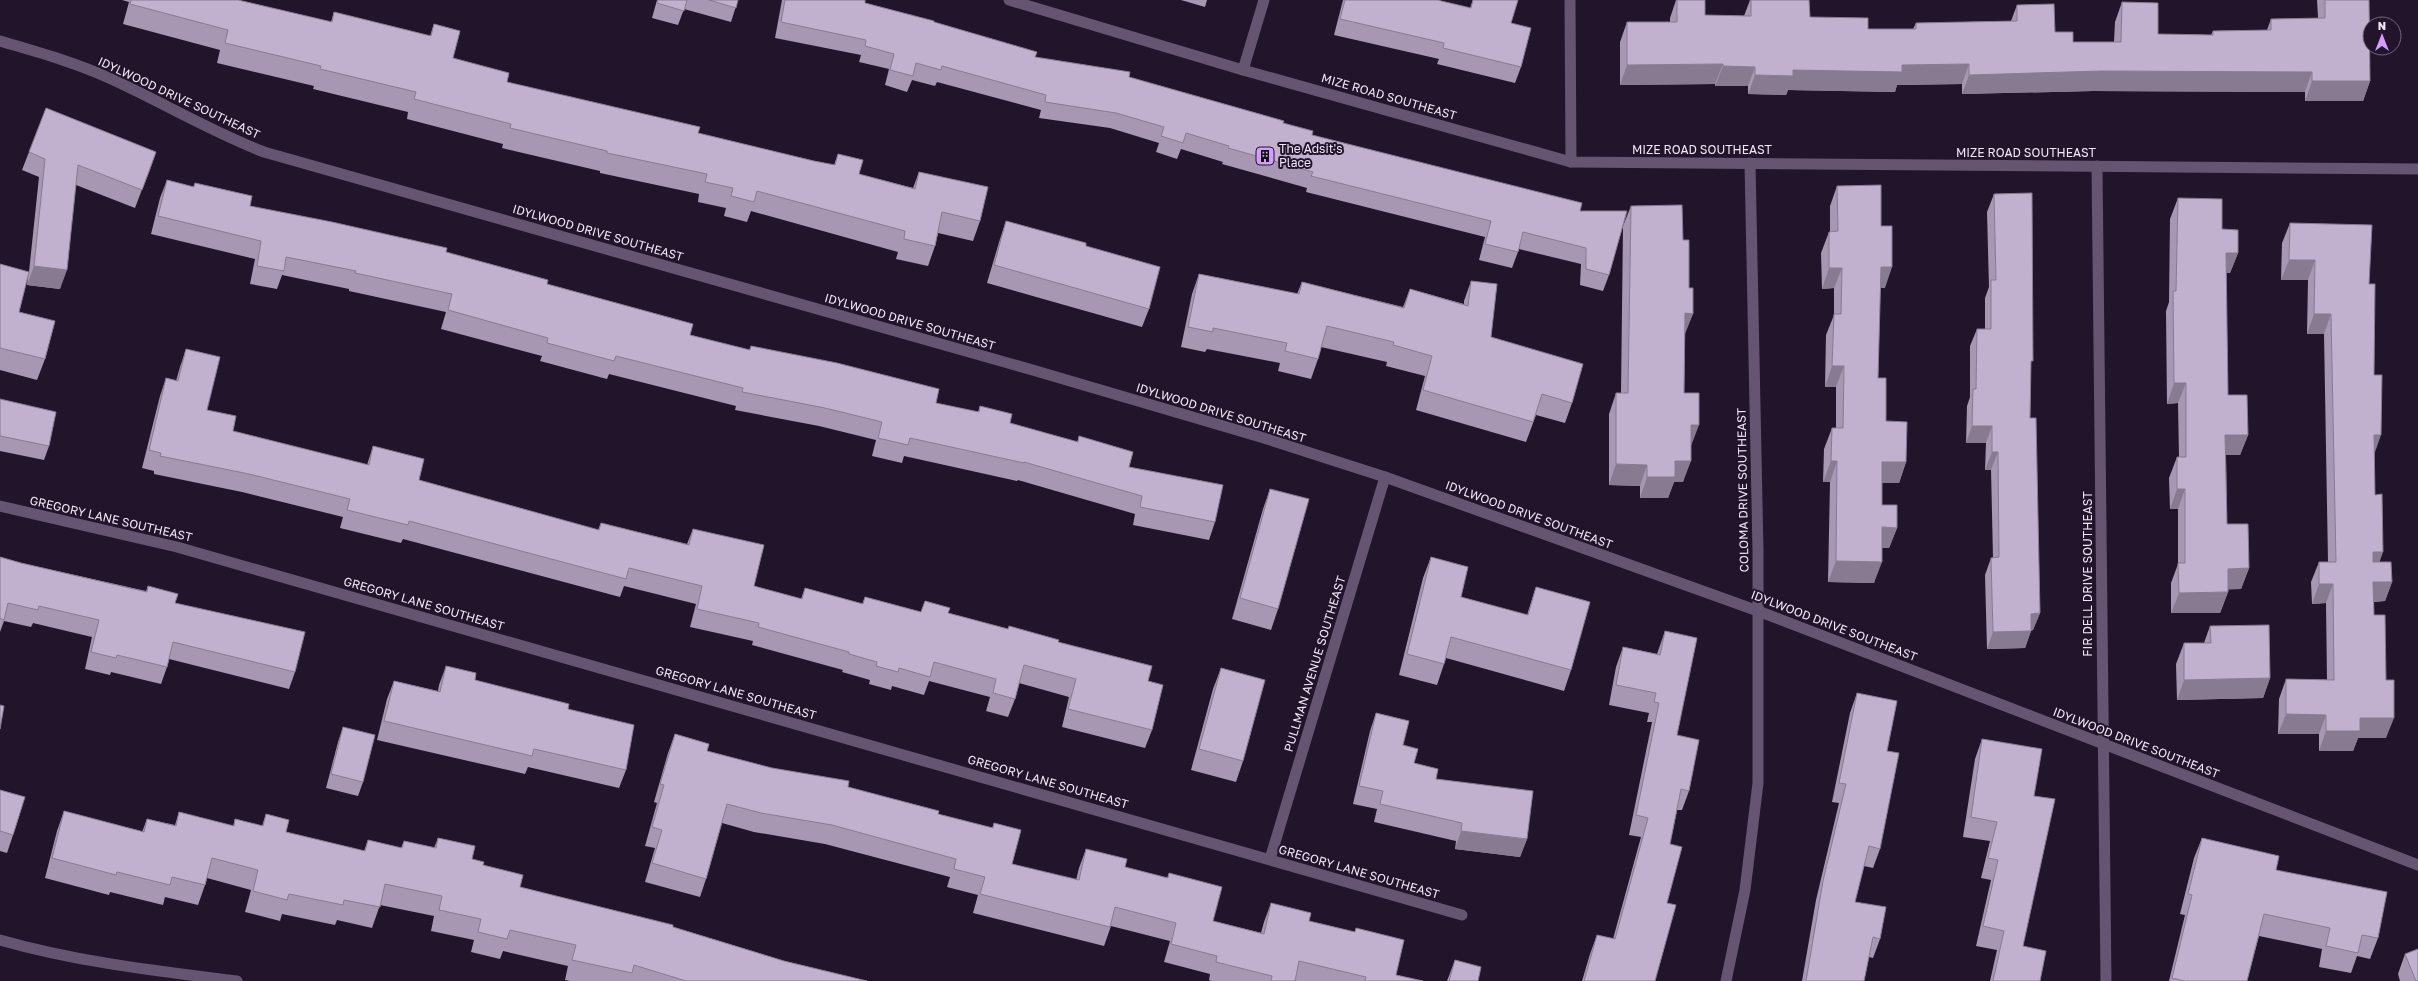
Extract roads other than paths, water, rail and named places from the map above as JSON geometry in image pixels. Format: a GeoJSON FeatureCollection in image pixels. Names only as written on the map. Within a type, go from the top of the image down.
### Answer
{"type":"FeatureCollection","features":[{"type":"Feature","properties":{"kind":"street","name":"MIZE ROAD SOUTHEAST"},"geometry":{"type":"LineString","coordinates":[[1009,0],[1243,70],[1571,162],[2418,169]]}},
{"type":"Feature","properties":{"kind":"street"},"geometry":{"type":"LineString","coordinates":[[1243,70],[1264,0]]}},
{"type":"Feature","properties":{"kind":"street"},"geometry":{"type":"LineString","coordinates":[[1570,0],[1571,162]]}},
{"type":"Feature","properties":{"kind":"street","name":"IDYLWOOD DRIVE SOUTHEAST"},"geometry":{"type":"LineString","coordinates":[[0,41],[63,59],[110,79],[195,122],[264,152],[1036,371],[1264,438],[1385,477],[1758,612],[2418,865]]}},
{"type":"Feature","properties":{"kind":"street","name":"COLOMA DRIVE SOUTHEAST"},"geometry":{"type":"LineString","coordinates":[[1726,981],[1746,890],[1758,783],[1758,612],[1750,163]]}},
{"type":"Feature","properties":{"kind":"street","name":"FIR DELL DRIVE SOUTHEAST"},"geometry":{"type":"LineString","coordinates":[[2098,166],[2102,744],[2106,981]]}},
{"type":"Feature","properties":{"kind":"street","name":"PULLMAN AVENUE SOUTHEAST"},"geometry":{"type":"LineString","coordinates":[[1270,859],[1385,477]]}},
{"type":"Feature","properties":{"kind":"street","name":"GREGORY LANE SOUTHEAST"},"geometry":{"type":"LineString","coordinates":[[0,506],[178,547],[1462,915]]}},
{"type":"Feature","properties":{"kind":"street"},"geometry":{"type":"LineString","coordinates":[[0,940],[25,947],[130,968],[237,981]]}},
{"type":"Feature","properties":{"kind":"place","name":"The Adsit's Place"},"geometry":{"type":"Point","coordinates":[1265,156]}}]}
